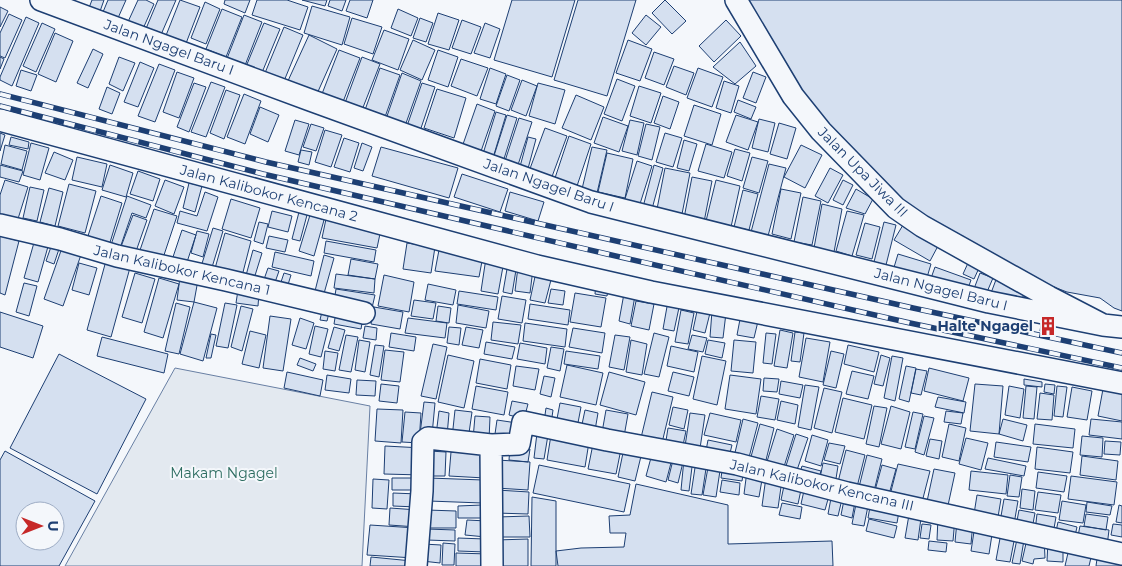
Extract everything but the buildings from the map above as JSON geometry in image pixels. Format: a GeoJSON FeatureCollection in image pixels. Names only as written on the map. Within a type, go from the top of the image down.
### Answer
{"type":"FeatureCollection","features":[{"type":"Feature","properties":{"kind":"street","name":"Jalan Ngagel Baru I"},"geometry":{"type":"LineString","coordinates":[[41,0],[591,202],[989,302],[1112,326]]}},
{"type":"Feature","properties":{"kind":"street","name":"Jalan Upa Jiwa III"},"geometry":{"type":"LineString","coordinates":[[736,0],[793,96],[821,131],[896,208],[922,226],[1049,297],[1112,326]]}},
{"type":"Feature","properties":{"kind":"street","name":"Jalan Kalibokor Kencana 2"},"geometry":{"type":"LineString","coordinates":[[0,120],[537,266],[650,292],[1122,383]]}},
{"type":"Feature","properties":{"kind":"street","name":"Jalan Kalibokor Kencana 1"},"geometry":{"type":"LineString","coordinates":[[0,225],[60,239],[118,256],[364,313]]}},
{"type":"Feature","properties":{"kind":"street","name":"Jalan Kalibokor Kencana III"},"geometry":{"type":"LineString","coordinates":[[491,444],[519,444],[522,423],[524,422],[607,440],[737,464],[847,493],[1122,554]]}},
{"type":"Feature","properties":{"kind":"street"},"geometry":{"type":"LineString","coordinates":[[416,566],[422,491],[423,442],[428,438],[491,444],[492,566]]}},
{"type":"Feature","properties":{"kind":"green space","name":"Makam Ngagel"},"geometry":{"type":"Polygon","coordinates":[[[175,368],[370,406],[362,566],[65,566],[175,368]]]}},
{"type":"Feature","properties":{"kind":"railway"},"geometry":{"type":"LineString","coordinates":[[0,94],[266,162],[913,308],[1122,353]]}},
{"type":"Feature","properties":{"kind":"railway"},"geometry":{"type":"LineString","coordinates":[[0,106],[263,174],[910,323],[1122,368]]}},
{"type":"Feature","properties":{"kind":"place","name":"Halte Ngagel"},"geometry":{"type":"Point","coordinates":[1048,326]}}]}
